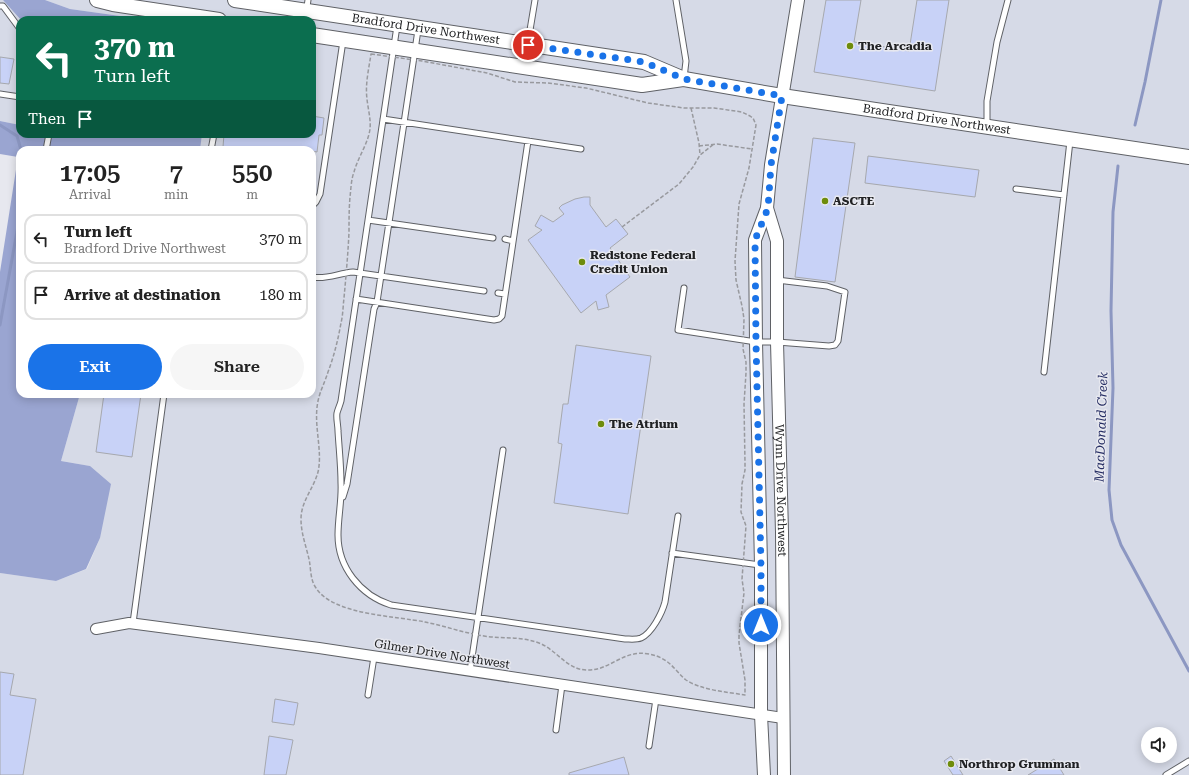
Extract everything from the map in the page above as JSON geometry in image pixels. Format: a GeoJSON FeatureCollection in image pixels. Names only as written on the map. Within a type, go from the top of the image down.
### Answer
{"type":"FeatureCollection","features":[{"type":"Feature","properties":{"kind":"main road"},"geometry":{"type":"LineString","coordinates":[[98,0],[113,4],[193,16]]}},
{"type":"Feature","properties":{"kind":"main road","name":"Bradford Drive Northwest"},"geometry":{"type":"LineString","coordinates":[[235,0],[644,62],[684,79],[782,96],[1189,157]]}},
{"type":"Feature","properties":{"kind":"main road","name":"Bradford Drive Northwest"},"geometry":{"type":"LineString","coordinates":[[316,36],[344,40],[393,52],[524,67],[642,85],[684,79]]}},
{"type":"Feature","properties":{"kind":"street","name":"Wynn Drive Northwest"},"geometry":{"type":"LineString","coordinates":[[764,775],[761,715],[761,565],[755,240],[768,208],[771,165],[798,0]]}},
{"type":"Feature","properties":{"kind":"street","name":"Wynn Drive Northwest"},"geometry":{"type":"LineString","coordinates":[[768,208],[777,241],[777,342],[782,532],[784,775]]}},
{"type":"Feature","properties":{"kind":"street","name":"Gilmer Drive Northwest"},"geometry":{"type":"LineString","coordinates":[[96,629],[133,623],[374,656],[783,718]]}},
{"type":"Feature","properties":{"kind":"lane"},"geometry":{"type":"LineString","coordinates":[[524,67],[534,0]]}},
{"type":"Feature","properties":{"kind":"lane"},"geometry":{"type":"LineString","coordinates":[[676,0],[686,61],[684,79]]}},
{"type":"Feature","properties":{"kind":"lane"},"geometry":{"type":"LineString","coordinates":[[987,127],[988,101],[997,42],[1008,0]]}},
{"type":"Feature","properties":{"kind":"lane"},"geometry":{"type":"LineString","coordinates":[[0,6],[3,6],[16,24]]}},
{"type":"Feature","properties":{"kind":"lane"},"geometry":{"type":"LineString","coordinates":[[397,25],[341,401],[337,414],[342,483],[338,530],[339,552],[347,571],[359,586],[375,598],[391,605],[625,639],[640,638],[646,635],[650,630],[663,609],[678,516]]}},
{"type":"Feature","properties":{"kind":"lane"},"geometry":{"type":"LineString","coordinates":[[341,506],[347,484],[374,309],[377,302],[418,28]]}},
{"type":"Feature","properties":{"kind":"lane"},"geometry":{"type":"LineString","coordinates":[[316,202],[320,194],[344,40]]}},
{"type":"Feature","properties":{"kind":"lane"},"geometry":{"type":"LineString","coordinates":[[0,94],[16,96]]}},
{"type":"Feature","properties":{"kind":"lane"},"geometry":{"type":"LineString","coordinates":[[383,119],[581,149]]}},
{"type":"Feature","properties":{"kind":"lane"},"geometry":{"type":"LineString","coordinates":[[1044,372],[1070,140]]}},
{"type":"Feature","properties":{"kind":"lane"},"geometry":{"type":"LineString","coordinates":[[356,299],[494,320],[499,319],[502,316],[506,294],[528,141]]}},
{"type":"Feature","properties":{"kind":"lane"},"geometry":{"type":"LineString","coordinates":[[1016,189],[1064,195]]}},
{"type":"Feature","properties":{"kind":"lane"},"geometry":{"type":"LineString","coordinates":[[368,220],[493,238]]}},
{"type":"Feature","properties":{"kind":"lane"},"geometry":{"type":"LineString","coordinates":[[505,239],[514,241]]}},
{"type":"Feature","properties":{"kind":"lane"},"geometry":{"type":"LineString","coordinates":[[316,277],[326,278],[346,272],[360,272],[484,291]]}},
{"type":"Feature","properties":{"kind":"lane"},"geometry":{"type":"LineString","coordinates":[[684,288],[678,330],[756,342],[829,346],[835,345],[838,341],[845,292],[827,286],[777,280]]}},
{"type":"Feature","properties":{"kind":"lane"},"geometry":{"type":"LineString","coordinates":[[498,293],[506,294]]}},
{"type":"Feature","properties":{"kind":"lane"},"geometry":{"type":"LineString","coordinates":[[133,623],[163,398]]}},
{"type":"Feature","properties":{"kind":"lane"},"geometry":{"type":"LineString","coordinates":[[470,671],[503,450]]}},
{"type":"Feature","properties":{"kind":"lane"},"geometry":{"type":"LineString","coordinates":[[672,553],[761,565]]}},
{"type":"Feature","properties":{"kind":"lane"},"geometry":{"type":"LineString","coordinates":[[368,695],[374,656]]}},
{"type":"Feature","properties":{"kind":"lane"},"geometry":{"type":"LineString","coordinates":[[556,730],[562,685]]}},
{"type":"Feature","properties":{"kind":"lane"},"geometry":{"type":"LineString","coordinates":[[649,746],[656,699]]}},
{"type":"Feature","properties":{"kind":"lane"},"geometry":{"type":"LineString","coordinates":[[1166,775],[1189,761]]}},
{"type":"Feature","properties":{"kind":"path"},"geometry":{"type":"LineString","coordinates":[[393,52],[414,55],[487,73],[515,82],[548,82],[602,92],[648,103],[674,107],[703,107],[742,112],[753,118],[756,125],[749,168],[739,204],[735,261],[736,280],[743,313],[743,349],[746,362],[744,404],[745,470],[742,484],[741,512],[746,526],[742,579],[744,593],[739,636],[745,680],[745,694],[714,690],[692,683],[684,679],[661,657],[635,654],[618,659],[605,667],[587,670],[577,669],[568,664],[548,647],[539,643],[515,638],[485,636],[408,619],[372,615],[339,606],[322,595],[316,589],[312,580],[302,530],[301,517],[303,506],[317,474],[319,465],[316,430],[318,400],[331,362],[342,321],[353,176],[370,128],[370,118],[366,98],[371,54],[393,52]]}},
{"type":"Feature","properties":{"kind":"path"},"geometry":{"type":"LineString","coordinates":[[691,108],[700,155]]}},
{"type":"Feature","properties":{"kind":"path"},"geometry":{"type":"LineString","coordinates":[[699,146],[714,144],[752,149]]}},
{"type":"Feature","properties":{"kind":"path"},"geometry":{"type":"LineString","coordinates":[[622,227],[680,184],[700,155],[714,144]]}},
{"type":"Feature","properties":{"kind":"shaded area"},"geometry":{"type":"Polygon","coordinates":[[[0,0],[3,0],[17,16],[16,16],[16,124],[0,121],[0,0]]]}},
{"type":"Feature","properties":{"kind":"shaded area"},"geometry":{"type":"Polygon","coordinates":[[[3,0],[45,0],[70,9],[120,16],[17,16],[3,0]]]}},
{"type":"Feature","properties":{"kind":"shaded area"},"geometry":{"type":"Polygon","coordinates":[[[45,0],[1189,0],[1189,775],[0,775],[0,573],[56,581],[87,569],[100,538],[90,466],[61,461],[79,398],[316,398],[316,146],[200,146],[202,138],[316,138],[316,16],[120,16],[70,9],[45,0]]]}},
{"type":"Feature","properties":{"kind":"shaded area"},"geometry":{"type":"Polygon","coordinates":[[[0,121],[16,124],[16,138],[202,138],[200,146],[16,146],[16,157],[0,154],[0,121]]]}},
{"type":"Feature","properties":{"kind":"shaded area"},"geometry":{"type":"Polygon","coordinates":[[[16,170],[16,398],[79,398],[61,461],[90,466],[111,484],[100,538],[86,569],[56,581],[0,573],[0,272],[16,170]]]}},
{"type":"Feature","properties":{"kind":"building","name":"The Arcadia"},"geometry":{"type":"Polygon","coordinates":[[[826,0],[861,0],[854,42],[909,51],[917,0],[949,0],[935,91],[814,72],[826,0]]]}},
{"type":"Feature","properties":{"kind":"building"},"geometry":{"type":"Polygon","coordinates":[[[0,57],[14,59],[9,84],[0,83],[0,57]]]}},
{"type":"Feature","properties":{"kind":"building"},"geometry":{"type":"Polygon","coordinates":[[[316,117],[324,118],[322,135],[319,135],[317,152],[316,146],[223,146],[224,138],[316,138],[316,117]]]}},
{"type":"Feature","properties":{"kind":"building","name":"ASCTE"},"geometry":{"type":"Polygon","coordinates":[[[813,138],[855,143],[835,282],[795,277],[813,138]]]}},
{"type":"Feature","properties":{"kind":"building"},"geometry":{"type":"Polygon","coordinates":[[[868,156],[979,170],[975,197],[865,183],[868,156]]]}},
{"type":"Feature","properties":{"kind":"building","name":"Redstone Federal Credit Union"},"geometry":{"type":"Polygon","coordinates":[[[584,197],[590,197],[590,205],[606,227],[616,219],[628,234],[610,248],[630,277],[606,295],[609,307],[598,310],[596,301],[581,313],[528,240],[542,230],[535,226],[541,215],[553,222],[564,214],[559,208],[562,205],[584,197]]]}},
{"type":"Feature","properties":{"kind":"building","name":"The Atrium"},"geometry":{"type":"Polygon","coordinates":[[[576,345],[651,356],[628,514],[554,503],[562,444],[558,443],[563,404],[568,404],[576,345]]]}},
{"type":"Feature","properties":{"kind":"building"},"geometry":{"type":"Polygon","coordinates":[[[103,398],[140,398],[132,457],[96,452],[103,398]]]}},
{"type":"Feature","properties":{"kind":"building"},"geometry":{"type":"Polygon","coordinates":[[[0,672],[14,674],[10,695],[36,699],[23,775],[0,775],[0,672]]]}},
{"type":"Feature","properties":{"kind":"building"},"geometry":{"type":"Polygon","coordinates":[[[275,699],[298,703],[294,725],[272,722],[275,699]]]}},
{"type":"Feature","properties":{"kind":"building"},"geometry":{"type":"Polygon","coordinates":[[[269,736],[293,740],[286,775],[264,775],[269,736]]]}},
{"type":"Feature","properties":{"kind":"building","name":"Northrop Grumman"},"geometry":{"type":"Polygon","coordinates":[[[951,756],[963,775],[953,775],[944,761],[951,756]]]}},
{"type":"Feature","properties":{"kind":"building"},"geometry":{"type":"Polygon","coordinates":[[[624,757],[629,775],[569,775],[569,773],[624,757]]]}},
{"type":"Feature","properties":{"kind":"building"},"geometry":{"type":"Polygon","coordinates":[[[1054,759],[1064,775],[1028,775],[1054,759]]]}},
{"type":"Feature","properties":{"kind":"waterway","name":"MacDonald Creek"},"geometry":{"type":"LineString","coordinates":[[1135,125],[1161,0]]}},
{"type":"Feature","properties":{"kind":"waterway"},"geometry":{"type":"LineString","coordinates":[[0,125],[16,135]]}},
{"type":"Feature","properties":{"kind":"waterway"},"geometry":{"type":"LineString","coordinates":[[18,138],[20,146]]}},
{"type":"Feature","properties":{"kind":"waterway","name":"MacDonald Creek"},"geometry":{"type":"LineString","coordinates":[[1118,166],[1113,212],[1111,311],[1113,388],[1109,490],[1112,520],[1121,545],[1189,671]]}},
{"type":"Feature","properties":{"kind":"waterway"},"geometry":{"type":"LineString","coordinates":[[0,325],[16,237]]}},
{"type":"Feature","properties":{"kind":"place","name":"The Arcadia"},"geometry":{"type":"Point","coordinates":[850,46]}},
{"type":"Feature","properties":{"kind":"place","name":"ASCTE"},"geometry":{"type":"Point","coordinates":[825,201]}},
{"type":"Feature","properties":{"kind":"place","name":"Redstone Federal Credit Union"},"geometry":{"type":"Point","coordinates":[582,262]}},
{"type":"Feature","properties":{"kind":"place","name":"The Atrium"},"geometry":{"type":"Point","coordinates":[601,424]}},
{"type":"Feature","properties":{"kind":"place","name":"Northrop Grumman"},"geometry":{"type":"Point","coordinates":[951,764]}},
{"type":"Feature","properties":{"kind":"route"},"geometry":{"type":"LineString","coordinates":[[528,45],[644,62],[684,79],[782,96],[771,165],[768,208],[755,240],[761,625]]}}]}
